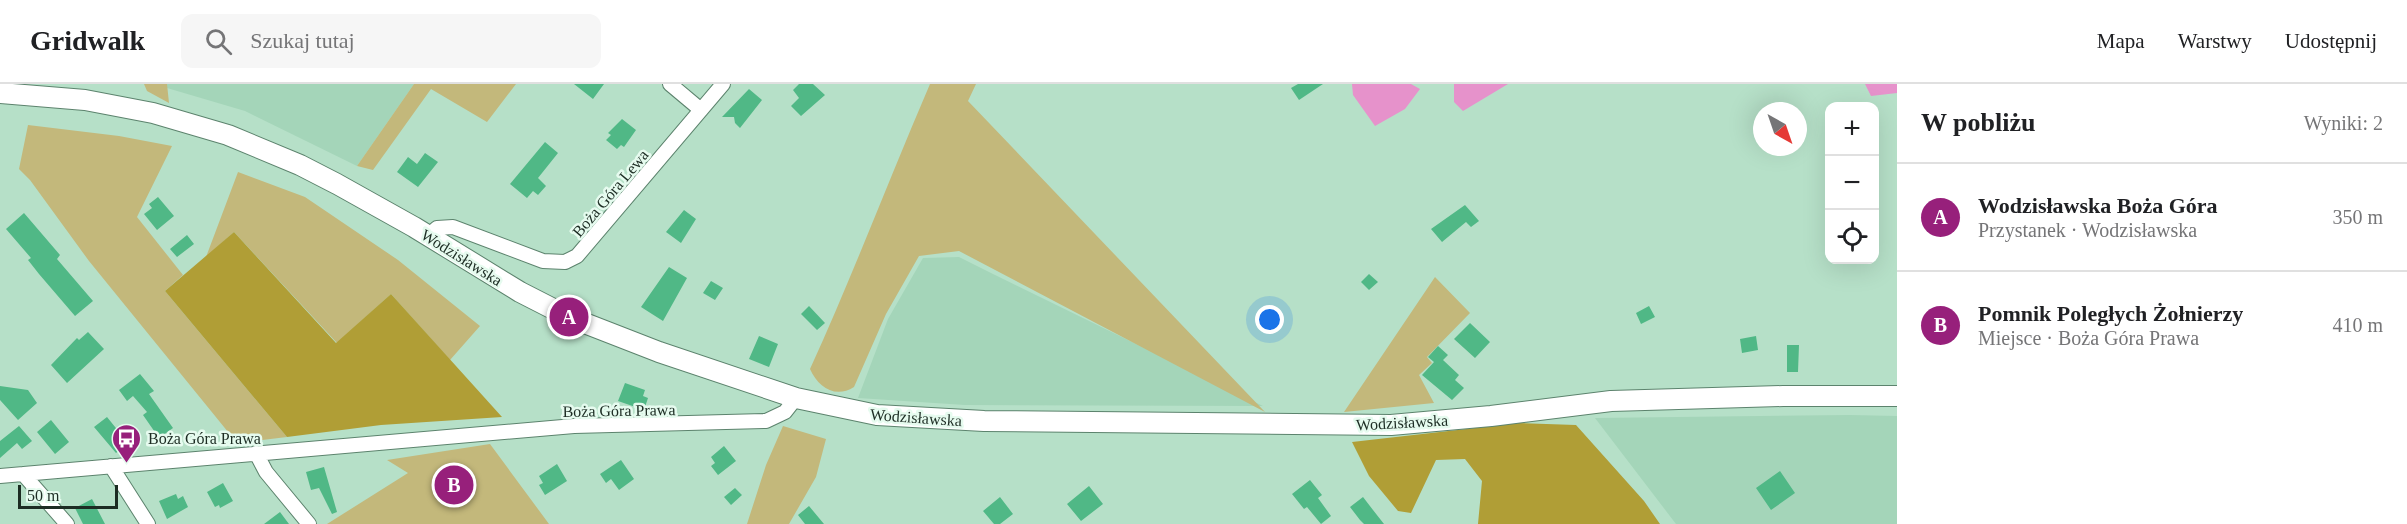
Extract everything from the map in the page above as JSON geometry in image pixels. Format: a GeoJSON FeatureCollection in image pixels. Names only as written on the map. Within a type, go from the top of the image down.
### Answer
{"type":"FeatureCollection","features":[{"type":"Feature","properties":{"kind":"main road","name":"Wodzisławska"},"geometry":{"type":"LineString","coordinates":[[0,93],[85,100],[153,113],[228,135],[300,165],[428,236],[510,286],[569,317],[658,352],[796,398],[868,414],[916,419],[1321,425],[1422,423],[1611,400],[1897,396]]}},
{"type":"Feature","properties":{"kind":"street"},"geometry":{"type":"LineString","coordinates":[[670,84],[701,110]]}},
{"type":"Feature","properties":{"kind":"street","name":"Boża Góra Lewa"},"geometry":{"type":"LineString","coordinates":[[428,236],[437,228],[453,227],[543,261],[565,262],[584,249],[723,84]]}},
{"type":"Feature","properties":{"kind":"street","name":"Boża Góra Prawa"},"geometry":{"type":"LineString","coordinates":[[0,476],[574,426],[766,421],[785,412],[796,398]]}},
{"type":"Feature","properties":{"kind":"street"},"geometry":{"type":"LineString","coordinates":[[256,453],[266,472],[309,524]]}},
{"type":"Feature","properties":{"kind":"street"},"geometry":{"type":"LineString","coordinates":[[111,466],[148,524]]}},
{"type":"Feature","properties":{"kind":"street"},"geometry":{"type":"LineString","coordinates":[[23,474],[67,524]]}},
{"type":"Feature","properties":{"kind":"shaded area"},"geometry":{"type":"Polygon","coordinates":[[[144,84],[167,84],[169,103],[147,91],[144,84]]]}},
{"type":"Feature","properties":{"kind":"shaded area"},"geometry":{"type":"Polygon","coordinates":[[[166,84],[414,84],[357,166],[245,111],[167,88],[166,84]]]}},
{"type":"Feature","properties":{"kind":"shaded area"},"geometry":{"type":"Polygon","coordinates":[[[414,84],[516,84],[487,122],[431,89],[373,170],[357,166],[414,84]]]}},
{"type":"Feature","properties":{"kind":"shaded area"},"geometry":{"type":"Polygon","coordinates":[[[930,84],[976,84],[968,101],[1265,412],[959,251],[919,256],[886,314],[854,387],[840,392],[822,386],[810,369],[930,84]]]}},
{"type":"Feature","properties":{"kind":"shaded area"},"geometry":{"type":"Polygon","coordinates":[[[1352,84],[1411,84],[1420,89],[1405,109],[1375,126],[1353,95],[1352,84]]]}},
{"type":"Feature","properties":{"kind":"shaded area"},"geometry":{"type":"Polygon","coordinates":[[[1454,84],[1508,84],[1463,111],[1454,102],[1454,84]]]}},
{"type":"Feature","properties":{"kind":"shaded area"},"geometry":{"type":"Polygon","coordinates":[[[1865,84],[1897,84],[1897,93],[1871,96],[1865,84]]]}},
{"type":"Feature","properties":{"kind":"shaded area"},"geometry":{"type":"Polygon","coordinates":[[[28,125],[119,136],[172,146],[137,217],[183,275],[165,291],[287,437],[237,443],[89,261],[30,180],[19,169],[28,125]]]}},
{"type":"Feature","properties":{"kind":"shaded area"},"geometry":{"type":"Polygon","coordinates":[[[238,172],[305,197],[398,260],[480,326],[450,360],[391,294],[337,343],[234,232],[206,257],[238,172]]]}},
{"type":"Feature","properties":{"kind":"shaded area"},"geometry":{"type":"Polygon","coordinates":[[[234,232],[336,343],[391,294],[502,417],[381,425],[287,437],[165,291],[234,232]]]}},
{"type":"Feature","properties":{"kind":"shaded area"},"geometry":{"type":"Polygon","coordinates":[[[959,257],[1263,406],[965,405],[858,398],[888,319],[923,258],[959,257]]]}},
{"type":"Feature","properties":{"kind":"shaded area"},"geometry":{"type":"Polygon","coordinates":[[[1435,277],[1470,313],[1427,357],[1432,363],[1419,375],[1434,403],[1344,412],[1435,277]]]}},
{"type":"Feature","properties":{"kind":"shaded area"},"geometry":{"type":"Polygon","coordinates":[[[1897,416],[1897,524],[1676,524],[1595,418],[1897,416]]]}},
{"type":"Feature","properties":{"kind":"shaded area"},"geometry":{"type":"Polygon","coordinates":[[[1519,423],[1576,425],[1644,501],[1660,524],[1478,524],[1482,481],[1465,459],[1436,460],[1411,513],[1398,511],[1369,476],[1352,442],[1519,423]]]}},
{"type":"Feature","properties":{"kind":"shaded area"},"geometry":{"type":"Polygon","coordinates":[[[783,426],[826,439],[816,477],[789,524],[747,524],[766,465],[783,426]]]}},
{"type":"Feature","properties":{"kind":"shaded area"},"geometry":{"type":"Polygon","coordinates":[[[490,444],[549,524],[327,524],[408,473],[387,460],[490,444]]]}},
{"type":"Feature","properties":{"kind":"building"},"geometry":{"type":"Polygon","coordinates":[[[574,84],[604,84],[593,99],[574,84]]]}},
{"type":"Feature","properties":{"kind":"building"},"geometry":{"type":"Polygon","coordinates":[[[799,84],[813,84],[825,95],[801,116],[791,106],[799,98],[793,90],[799,84]]]}},
{"type":"Feature","properties":{"kind":"building"},"geometry":{"type":"Polygon","coordinates":[[[1298,84],[1323,84],[1299,100],[1291,88],[1298,84]]]}},
{"type":"Feature","properties":{"kind":"building"},"geometry":{"type":"Polygon","coordinates":[[[749,89],[762,100],[740,128],[735,123],[734,117],[722,117],[749,89]]]}},
{"type":"Feature","properties":{"kind":"building"},"geometry":{"type":"Polygon","coordinates":[[[622,119],[636,130],[624,147],[621,145],[617,149],[606,140],[611,135],[608,133],[622,119]]]}},
{"type":"Feature","properties":{"kind":"building"},"geometry":{"type":"Polygon","coordinates":[[[545,142],[558,153],[538,178],[546,186],[538,195],[533,191],[527,198],[510,184],[545,142]]]}},
{"type":"Feature","properties":{"kind":"building"},"geometry":{"type":"Polygon","coordinates":[[[425,153],[438,162],[418,187],[397,172],[408,157],[417,164],[425,153]]]}},
{"type":"Feature","properties":{"kind":"building"},"geometry":{"type":"Polygon","coordinates":[[[158,197],[174,216],[157,230],[144,214],[152,208],[149,204],[158,197]]]}},
{"type":"Feature","properties":{"kind":"building"},"geometry":{"type":"Polygon","coordinates":[[[1465,205],[1479,221],[1471,227],[1466,222],[1442,242],[1431,229],[1465,205]]]}},
{"type":"Feature","properties":{"kind":"building"},"geometry":{"type":"Polygon","coordinates":[[[684,210],[696,219],[681,243],[666,232],[684,210]]]}},
{"type":"Feature","properties":{"kind":"building"},"geometry":{"type":"Polygon","coordinates":[[[24,213],[60,255],[57,259],[93,301],[75,316],[39,274],[28,260],[31,258],[6,229],[24,213]]]}},
{"type":"Feature","properties":{"kind":"building"},"geometry":{"type":"Polygon","coordinates":[[[187,235],[194,244],[177,257],[170,249],[187,235]]]}},
{"type":"Feature","properties":{"kind":"building"},"geometry":{"type":"Polygon","coordinates":[[[669,267],[687,278],[663,321],[641,307],[669,267]]]}},
{"type":"Feature","properties":{"kind":"building"},"geometry":{"type":"Polygon","coordinates":[[[1369,274],[1378,282],[1369,290],[1361,282],[1369,274]]]}},
{"type":"Feature","properties":{"kind":"building"},"geometry":{"type":"Polygon","coordinates":[[[711,281],[723,288],[715,300],[703,293],[711,281]]]}},
{"type":"Feature","properties":{"kind":"building"},"geometry":{"type":"Polygon","coordinates":[[[809,306],[825,323],[817,330],[801,314],[809,306]]]}},
{"type":"Feature","properties":{"kind":"building"},"geometry":{"type":"Polygon","coordinates":[[[1649,306],[1655,317],[1641,324],[1636,313],[1649,306]]]}},
{"type":"Feature","properties":{"kind":"building"},"geometry":{"type":"Polygon","coordinates":[[[1470,323],[1490,342],[1475,358],[1454,339],[1470,323]]]}},
{"type":"Feature","properties":{"kind":"building"},"geometry":{"type":"Polygon","coordinates":[[[88,332],[104,349],[67,383],[51,365],[77,338],[79,340],[88,332]]]}},
{"type":"Feature","properties":{"kind":"building"},"geometry":{"type":"Polygon","coordinates":[[[759,336],[778,344],[769,367],[749,359],[759,336]]]}},
{"type":"Feature","properties":{"kind":"building"},"geometry":{"type":"Polygon","coordinates":[[[1756,336],[1758,350],[1742,353],[1740,339],[1756,336]]]}},
{"type":"Feature","properties":{"kind":"building"},"geometry":{"type":"Polygon","coordinates":[[[1787,345],[1799,345],[1798,372],[1787,372],[1787,345]]]}},
{"type":"Feature","properties":{"kind":"building"},"geometry":{"type":"Polygon","coordinates":[[[1438,346],[1448,355],[1443,360],[1459,375],[1455,380],[1464,388],[1452,400],[1422,375],[1434,362],[1428,357],[1438,346]]]}},
{"type":"Feature","properties":{"kind":"building"},"geometry":{"type":"Polygon","coordinates":[[[140,374],[154,391],[149,394],[173,428],[159,438],[143,415],[147,412],[133,396],[127,401],[119,390],[140,374]]]}},
{"type":"Feature","properties":{"kind":"building"},"geometry":{"type":"Polygon","coordinates":[[[625,383],[645,390],[643,396],[648,398],[644,410],[618,401],[625,383]]]}},
{"type":"Feature","properties":{"kind":"building"},"geometry":{"type":"Polygon","coordinates":[[[0,386],[28,390],[37,403],[18,420],[0,400],[0,386]]]}},
{"type":"Feature","properties":{"kind":"building"},"geometry":{"type":"Polygon","coordinates":[[[107,417],[128,443],[116,453],[94,427],[107,417]]]}},
{"type":"Feature","properties":{"kind":"building"},"geometry":{"type":"Polygon","coordinates":[[[51,420],[69,442],[55,454],[37,432],[51,420]]]}},
{"type":"Feature","properties":{"kind":"building"},"geometry":{"type":"Polygon","coordinates":[[[19,426],[32,441],[22,449],[17,443],[0,458],[0,441],[19,426]]]}},
{"type":"Feature","properties":{"kind":"building"},"geometry":{"type":"Polygon","coordinates":[[[724,446],[736,461],[718,475],[711,466],[715,463],[711,457],[724,446]]]}},
{"type":"Feature","properties":{"kind":"building"},"geometry":{"type":"Polygon","coordinates":[[[621,460],[634,479],[619,490],[611,479],[606,483],[600,474],[621,460]]]}},
{"type":"Feature","properties":{"kind":"building"},"geometry":{"type":"Polygon","coordinates":[[[557,464],[567,481],[545,495],[539,485],[543,483],[539,476],[557,464]]]}},
{"type":"Feature","properties":{"kind":"building"},"geometry":{"type":"Polygon","coordinates":[[[324,467],[337,512],[332,514],[319,488],[311,490],[306,472],[324,467]]]}},
{"type":"Feature","properties":{"kind":"building"},"geometry":{"type":"Polygon","coordinates":[[[1780,471],[1795,493],[1771,510],[1756,488],[1780,471]]]}},
{"type":"Feature","properties":{"kind":"building"},"geometry":{"type":"Polygon","coordinates":[[[1310,480],[1322,495],[1318,498],[1331,516],[1321,524],[1292,494],[1310,480]]]}},
{"type":"Feature","properties":{"kind":"building"},"geometry":{"type":"Polygon","coordinates":[[[223,483],[233,501],[220,508],[219,505],[215,507],[207,492],[223,483]]]}},
{"type":"Feature","properties":{"kind":"building"},"geometry":{"type":"Polygon","coordinates":[[[1089,486],[1103,504],[1081,521],[1067,504],[1089,486]]]}},
{"type":"Feature","properties":{"kind":"building"},"geometry":{"type":"Polygon","coordinates":[[[735,488],[742,495],[731,505],[724,497],[735,488]]]}},
{"type":"Feature","properties":{"kind":"building"},"geometry":{"type":"Polygon","coordinates":[[[176,494],[178,499],[183,496],[188,507],[167,519],[159,501],[176,494]]]}},
{"type":"Feature","properties":{"kind":"building"},"geometry":{"type":"Polygon","coordinates":[[[1000,497],[1013,514],[1000,524],[994,524],[983,511],[1000,497]]]}},
{"type":"Feature","properties":{"kind":"building"},"geometry":{"type":"Polygon","coordinates":[[[1363,497],[1384,524],[1364,524],[1360,520],[1350,507],[1363,497]]]}},
{"type":"Feature","properties":{"kind":"building"},"geometry":{"type":"Polygon","coordinates":[[[92,499],[105,524],[83,524],[75,508],[92,499]]]}},
{"type":"Feature","properties":{"kind":"building"},"geometry":{"type":"Polygon","coordinates":[[[809,506],[824,524],[805,524],[798,515],[809,506]]]}},
{"type":"Feature","properties":{"kind":"building"},"geometry":{"type":"Polygon","coordinates":[[[280,512],[289,524],[264,524],[280,512]]]}},
{"type":"Feature","properties":{"kind":"place","name":"Wodzisławska Boża Góra"},"geometry":{"type":"Point","coordinates":[569,317]}},
{"type":"Feature","properties":{"kind":"place","name":"Boża Góra Prawa"},"geometry":{"type":"Point","coordinates":[127,464]}},
{"type":"Feature","properties":{"kind":"place","name":"Pomnik Poległych Żołnierzy"},"geometry":{"type":"Point","coordinates":[454,485]}}]}
